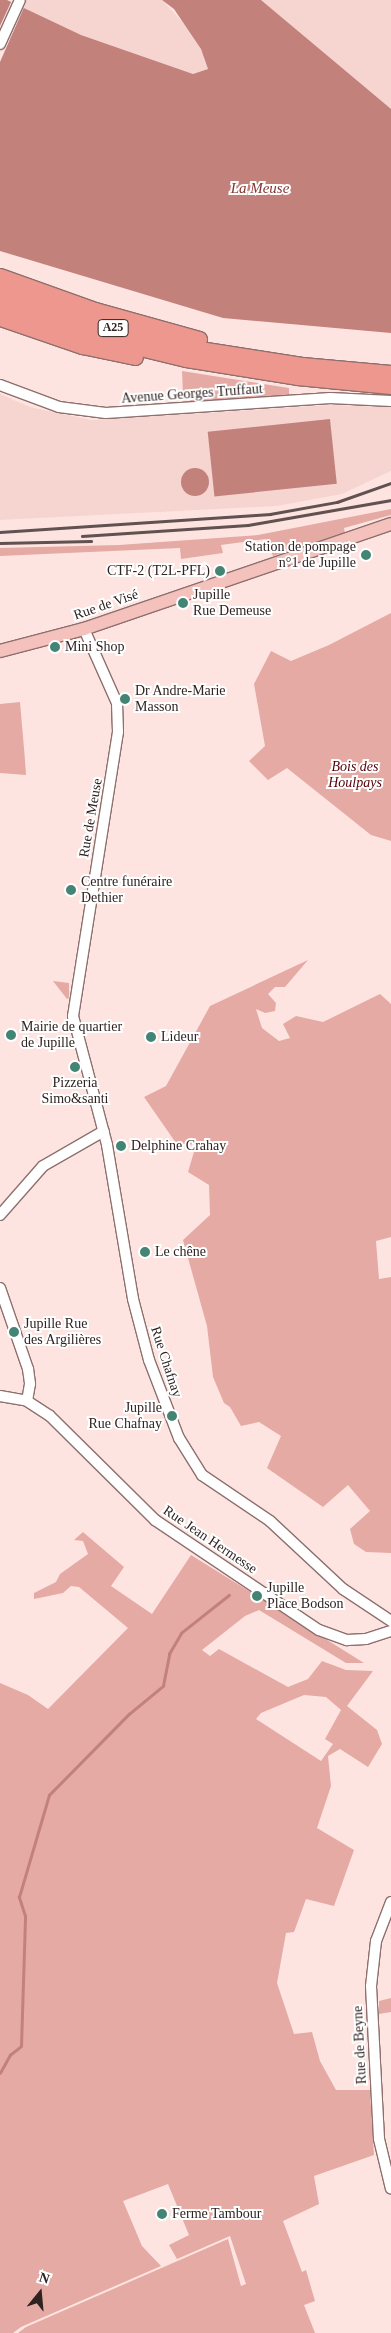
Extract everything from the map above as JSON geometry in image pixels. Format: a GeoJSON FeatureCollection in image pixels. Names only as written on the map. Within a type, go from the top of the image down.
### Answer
{"type":"FeatureCollection","features":[{"type":"Feature","properties":{"kind":"highway","name":"A25"},"geometry":{"type":"LineString","coordinates":[[0,276],[95,310],[199,339],[230,354]]}},
{"type":"Feature","properties":{"kind":"highway","name":"A25"},"geometry":{"type":"LineString","coordinates":[[0,291],[129,333],[230,354],[391,373]]}},
{"type":"Feature","properties":{"kind":"highway","name":"A25"},"geometry":{"type":"LineString","coordinates":[[0,304],[99,338],[216,364],[313,379],[391,386]]}},
{"type":"Feature","properties":{"kind":"highway"},"geometry":{"type":"LineString","coordinates":[[0,318],[100,350],[201,368],[216,364]]}},
{"type":"Feature","properties":{"kind":"main road","name":"Rue de Visé"},"geometry":{"type":"LineString","coordinates":[[0,650],[84,629],[391,524]]}},
{"type":"Feature","properties":{"kind":"street"},"geometry":{"type":"LineString","coordinates":[[0,44],[20,0]]}},
{"type":"Feature","properties":{"kind":"street","name":"Avenue Georges Truffaut"},"geometry":{"type":"LineString","coordinates":[[0,385],[59,407],[106,413],[330,398],[391,401]]}},
{"type":"Feature","properties":{"kind":"street","name":"Rue de Meuse"},"geometry":{"type":"LineString","coordinates":[[73,1016],[118,732],[116,703],[84,629]]}},
{"type":"Feature","properties":{"kind":"street","name":"Rue Chafnay"},"geometry":{"type":"LineString","coordinates":[[73,1016],[104,1131],[133,1299],[146,1352],[167,1410],[192,1464],[223,1492],[288,1535],[343,1589],[391,1621]]}},
{"type":"Feature","properties":{"kind":"street"},"geometry":{"type":"LineString","coordinates":[[0,1215],[43,1166],[104,1131]]}},
{"type":"Feature","properties":{"kind":"street"},"geometry":{"type":"LineString","coordinates":[[0,1288],[28,1369],[30,1384],[28,1401]]}},
{"type":"Feature","properties":{"kind":"street","name":"Rue Jean Hermesse"},"geometry":{"type":"LineString","coordinates":[[0,1396],[28,1401],[50,1416],[155,1520],[179,1538],[320,1630],[347,1640],[366,1640],[391,1631]]}},
{"type":"Feature","properties":{"kind":"street","name":"Rue de Beyne"},"geometry":{"type":"LineString","coordinates":[[391,1902],[376,1941],[371,1986],[379,2139],[391,2189]]}},
{"type":"Feature","properties":{"kind":"shaded area"},"geometry":{"type":"Polygon","coordinates":[[[21,0],[162,0],[187,27],[201,49],[208,69],[193,74],[81,35],[18,6],[21,0]]]}},
{"type":"Feature","properties":{"kind":"shaded area"},"geometry":{"type":"Polygon","coordinates":[[[261,0],[391,0],[391,109],[378,100],[261,0]]]}},
{"type":"Feature","properties":{"kind":"shaded area"},"geometry":{"type":"Polygon","coordinates":[[[0,394],[30,407],[91,420],[332,405],[391,407],[391,471],[342,494],[277,506],[0,520],[0,394]]]}},
{"type":"Feature","properties":{"kind":"green space"},"geometry":{"type":"Polygon","coordinates":[[[182,371],[289,388],[289,396],[192,402],[183,395],[182,371]]]}},
{"type":"Feature","properties":{"kind":"green space"},"geometry":{"type":"Polygon","coordinates":[[[391,509],[391,515],[344,528],[345,533],[273,556],[266,539],[221,545],[223,553],[181,559],[180,548],[0,556],[0,548],[119,545],[258,535],[391,509]]]}},
{"type":"Feature","properties":{"kind":"green space","name":"Bois des Houlpays"},"geometry":{"type":"Polygon","coordinates":[[[391,613],[391,841],[371,835],[287,768],[268,780],[249,761],[265,746],[254,684],[271,651],[291,661],[329,645],[391,613]]]}},
{"type":"Feature","properties":{"kind":"green space"},"geometry":{"type":"Polygon","coordinates":[[[20,702],[26,775],[0,773],[0,704],[20,702]]]}},
{"type":"Feature","properties":{"kind":"green space"},"geometry":{"type":"Polygon","coordinates":[[[308,960],[285,987],[275,987],[268,994],[276,1003],[275,1011],[265,1013],[256,1009],[262,1028],[279,1041],[290,1038],[283,1024],[296,1016],[323,1022],[380,994],[391,1004],[391,1237],[376,1241],[379,1279],[391,1277],[391,1553],[366,1552],[354,1544],[350,1529],[370,1511],[348,1485],[323,1507],[267,1468],[281,1436],[259,1422],[241,1426],[230,1407],[224,1403],[213,1377],[207,1326],[183,1240],[210,1215],[209,1185],[188,1172],[196,1145],[176,1143],[144,1097],[166,1086],[210,1006],[308,960]]]}},
{"type":"Feature","properties":{"kind":"green space"},"geometry":{"type":"Polygon","coordinates":[[[53,981],[69,983],[69,998],[67,999],[53,981]]]}},
{"type":"Feature","properties":{"kind":"green space"},"geometry":{"type":"Polygon","coordinates":[[[83,1532],[124,1567],[111,1586],[152,1614],[191,1555],[364,1663],[346,1663],[259,1610],[245,1616],[202,1650],[210,1656],[219,1649],[288,1687],[308,1679],[322,1661],[346,1670],[373,1671],[347,1706],[377,1730],[382,1744],[368,1767],[340,1749],[328,1756],[331,1786],[317,1828],[354,1850],[334,1906],[306,1899],[294,1932],[286,1933],[277,1983],[294,2034],[312,2032],[320,2061],[336,2090],[370,2090],[374,2155],[314,2176],[319,2204],[283,2221],[302,2272],[306,2270],[315,2301],[304,2305],[315,2333],[18,2333],[26,2327],[228,2239],[241,2286],[246,2284],[230,2236],[177,2259],[169,2245],[189,2235],[168,2184],[123,2201],[142,2246],[161,2266],[21,2327],[13,2333],[0,2333],[0,1683],[28,1695],[48,1709],[128,1628],[79,1587],[71,1586],[63,1593],[34,1599],[34,1593],[56,1582],[60,1574],[88,1554],[83,1541],[74,1540],[83,1532]],[[304,1695],[261,1713],[256,1719],[321,1761],[333,1744],[325,1739],[341,1710],[326,1697],[304,1695]]]}},
{"type":"Feature","properties":{"kind":"green space"},"geometry":{"type":"Polygon","coordinates":[[[391,1998],[391,2012],[379,2014],[379,2001],[391,1998]]]}},
{"type":"Feature","properties":{"kind":"water","name":"La Meuse"},"geometry":{"type":"Polygon","coordinates":[[[0,0],[7,0],[81,35],[193,74],[208,69],[201,49],[174,9],[162,0],[261,0],[391,109],[391,333],[223,318],[0,251],[0,0]]]}},
{"type":"Feature","properties":{"kind":"water"},"geometry":{"type":"Polygon","coordinates":[[[330,419],[337,484],[214,497],[208,432],[330,419]]]}},
{"type":"Feature","properties":{"kind":"water"},"geometry":{"type":"Polygon","coordinates":[[[195,468],[205,472],[209,482],[205,492],[195,496],[185,492],[181,482],[185,472],[195,468]]]}},
{"type":"Feature","properties":{"kind":"pier"},"geometry":{"type":"Polygon","coordinates":[[[12,0],[25,5],[0,62],[0,26],[12,0]]]}},
{"type":"Feature","properties":{"kind":"waterway"},"geometry":{"type":"LineString","coordinates":[[0,2073],[10,2055],[21,2046],[25,1916],[19,1897],[49,1795],[129,1714],[163,1686],[169,1654],[181,1633],[229,1595]]}},
{"type":"Feature","properties":{"kind":"railway"},"geometry":{"type":"LineString","coordinates":[[0,532],[270,514],[337,502],[391,483]]}},
{"type":"Feature","properties":{"kind":"railway"},"geometry":{"type":"LineString","coordinates":[[82,536],[248,525],[391,500]]}},
{"type":"Feature","properties":{"kind":"railway"},"geometry":{"type":"LineString","coordinates":[[0,543],[91,541]]}},
{"type":"Feature","properties":{"kind":"place","name":"Station de pompage n°1 de Jupille"},"geometry":{"type":"Point","coordinates":[366,555]}},
{"type":"Feature","properties":{"kind":"place","name":"CTF-2 (T2L-PFL)"},"geometry":{"type":"Point","coordinates":[220,571]}},
{"type":"Feature","properties":{"kind":"place","name":"Jupille Rue Demeuse"},"geometry":{"type":"Point","coordinates":[183,603]}},
{"type":"Feature","properties":{"kind":"place","name":"Mini Shop"},"geometry":{"type":"Point","coordinates":[55,647]}},
{"type":"Feature","properties":{"kind":"place","name":"Dr Andre-Marie Masson"},"geometry":{"type":"Point","coordinates":[125,699]}},
{"type":"Feature","properties":{"kind":"place","name":"Centre funéraire Dethier"},"geometry":{"type":"Point","coordinates":[71,890]}},
{"type":"Feature","properties":{"kind":"place","name":"Mairie de quartier de Jupille"},"geometry":{"type":"Point","coordinates":[11,1035]}},
{"type":"Feature","properties":{"kind":"place","name":"Lideur"},"geometry":{"type":"Point","coordinates":[151,1037]}},
{"type":"Feature","properties":{"kind":"place","name":"Pizzeria Simo&santi"},"geometry":{"type":"Point","coordinates":[75,1067]}},
{"type":"Feature","properties":{"kind":"place","name":"Delphine Crahay"},"geometry":{"type":"Point","coordinates":[121,1146]}},
{"type":"Feature","properties":{"kind":"place","name":"Le chêne"},"geometry":{"type":"Point","coordinates":[145,1252]}},
{"type":"Feature","properties":{"kind":"place","name":"Jupille Rue des Argilières"},"geometry":{"type":"Point","coordinates":[14,1332]}},
{"type":"Feature","properties":{"kind":"place","name":"Jupille Rue Chafnay"},"geometry":{"type":"Point","coordinates":[172,1416]}},
{"type":"Feature","properties":{"kind":"place","name":"Jupille Place Bodson"},"geometry":{"type":"Point","coordinates":[257,1596]}},
{"type":"Feature","properties":{"kind":"place","name":"Ferme Tambour"},"geometry":{"type":"Point","coordinates":[162,2214]}}]}
